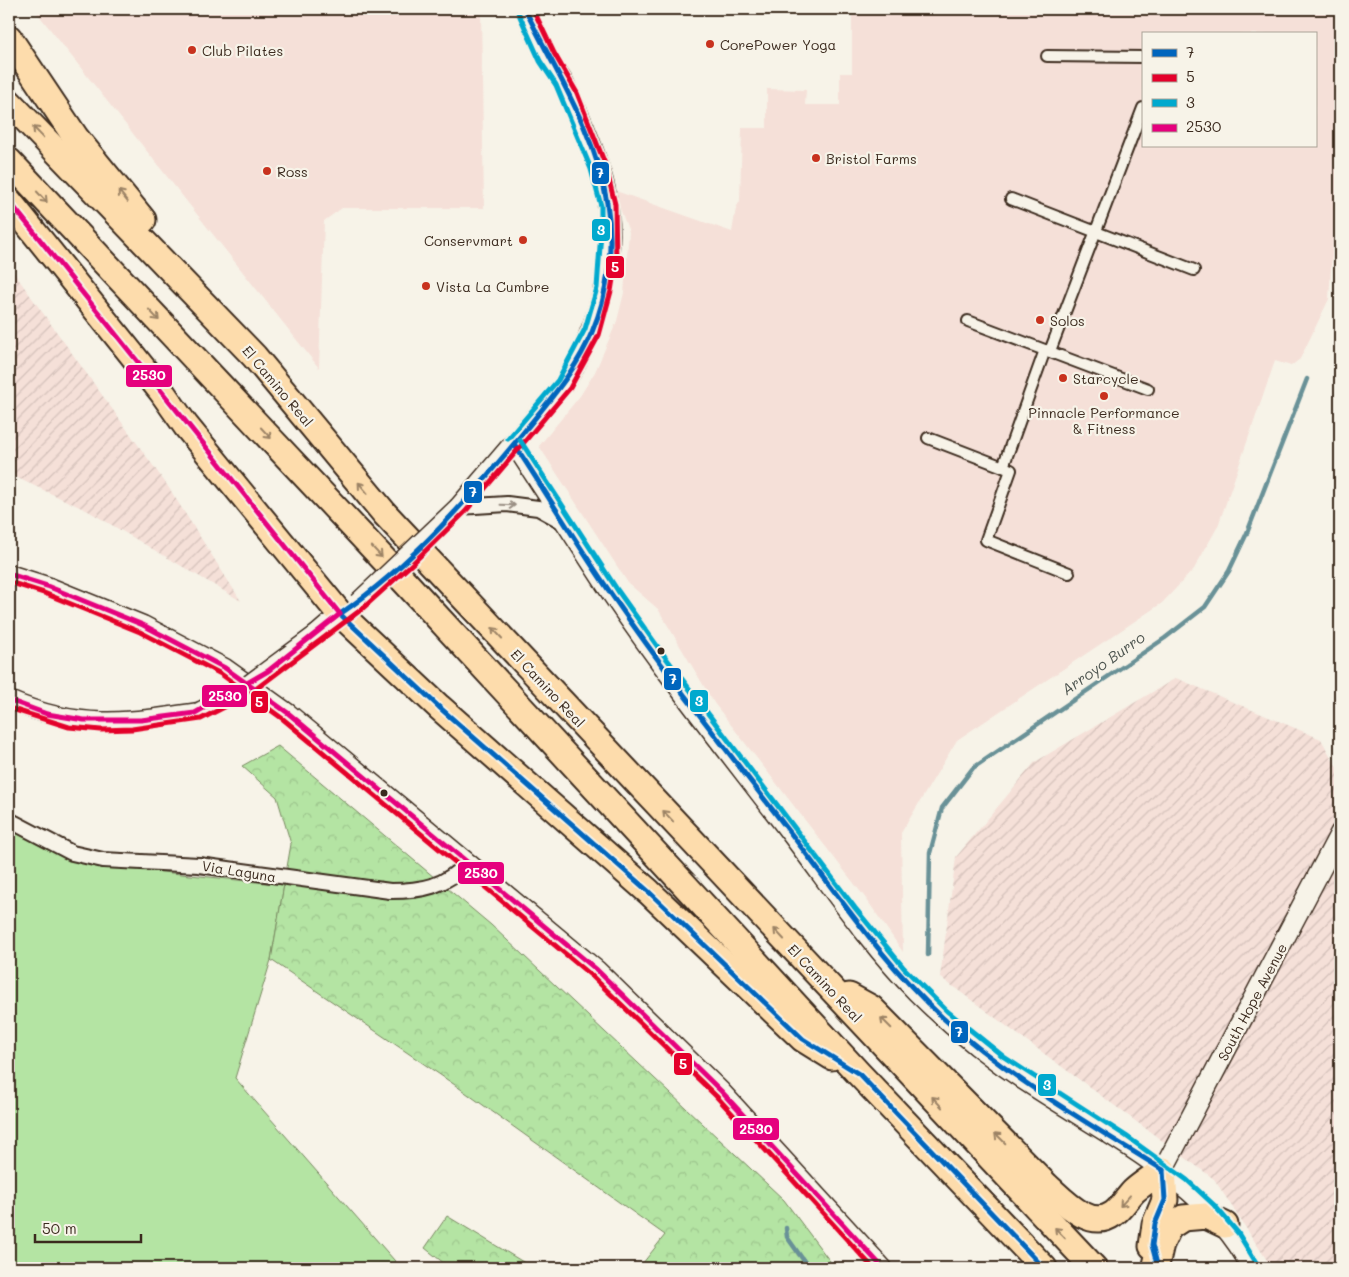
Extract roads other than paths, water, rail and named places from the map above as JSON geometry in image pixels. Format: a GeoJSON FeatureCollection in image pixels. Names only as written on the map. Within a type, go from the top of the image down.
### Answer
{"type":"FeatureCollection","features":[{"type":"Feature","properties":{"kind":"highway"},"geometry":{"type":"LineString","coordinates":[[9,38],[76,138],[254,356]]}},
{"type":"Feature","properties":{"kind":"highway","name":"El Camino Real"},"geometry":{"type":"LineString","coordinates":[[9,102],[254,356],[385,514],[1094,1268]]}},
{"type":"Feature","properties":{"kind":"highway"},"geometry":{"type":"LineString","coordinates":[[9,161],[399,576],[859,1074],[1044,1268]]}},
{"type":"Feature","properties":{"kind":"highway"},"geometry":{"type":"LineString","coordinates":[[9,201],[162,392],[186,426],[439,707],[649,892],[803,1039],[859,1074]]}},
{"type":"Feature","properties":{"kind":"highway"},"geometry":{"type":"LineString","coordinates":[[824,983],[872,1008],[1047,1186],[1070,1206],[1088,1217],[1101,1219],[1113,1214],[1135,1191],[1163,1170]]}},
{"type":"Feature","properties":{"kind":"highway"},"geometry":{"type":"LineString","coordinates":[[1157,1267],[1152,1244],[1155,1224],[1165,1200],[1163,1170]]}},
{"type":"Feature","properties":{"kind":"highway"},"geometry":{"type":"LineString","coordinates":[[1157,1267],[1161,1244],[1169,1227],[1183,1218],[1206,1216],[1225,1225]]}},
{"type":"Feature","properties":{"kind":"main road"},"geometry":{"type":"LineString","coordinates":[[349,608],[408,558],[460,507],[564,384],[592,332],[604,289],[609,232],[608,205],[598,167],[563,81],[547,57],[525,9]]}},
{"type":"Feature","properties":{"kind":"main road","name":"South Hope Avenue"},"geometry":{"type":"LineString","coordinates":[[1163,1170],[1340,833]]}},
{"type":"Feature","properties":{"kind":"street"},"geometry":{"type":"LineString","coordinates":[[1047,56],[1142,57]]}},
{"type":"Feature","properties":{"kind":"street"},"geometry":{"type":"LineString","coordinates":[[1003,467],[1142,111]]}},
{"type":"Feature","properties":{"kind":"street"},"geometry":{"type":"LineString","coordinates":[[1011,199],[1194,270]]}},
{"type":"Feature","properties":{"kind":"street"},"geometry":{"type":"LineString","coordinates":[[968,321],[1148,390]]}},
{"type":"Feature","properties":{"kind":"street"},"geometry":{"type":"LineString","coordinates":[[928,438],[1011,470],[986,540],[1069,573]]}},
{"type":"Feature","properties":{"kind":"street"},"geometry":{"type":"LineString","coordinates":[[514,444],[613,596],[704,724],[865,933],[911,987],[945,1020],[1026,1082],[1163,1170],[1225,1225],[1241,1247],[1252,1268]]}},
{"type":"Feature","properties":{"kind":"street"},"geometry":{"type":"LineString","coordinates":[[460,507],[508,504],[538,508],[565,523]]}},
{"type":"Feature","properties":{"kind":"street"},"geometry":{"type":"LineString","coordinates":[[9,574],[47,586],[143,625],[225,668],[288,713],[597,970],[721,1091],[883,1268]]}},
{"type":"Feature","properties":{"kind":"street"},"geometry":{"type":"LineString","coordinates":[[9,700],[70,720],[102,723],[132,722],[199,712],[244,688],[349,608]]}},
{"type":"Feature","properties":{"kind":"street","name":"Via Laguna"},"geometry":{"type":"LineString","coordinates":[[9,820],[72,852],[103,860],[199,864],[390,891],[416,891],[432,888],[456,875],[468,862]]}},
{"type":"Feature","properties":{"kind":"waterway","name":"Arroyo Burro"},"geometry":{"type":"LineString","coordinates":[[928,955],[930,853],[942,808],[973,768],[1165,638],[1205,607],[1229,571],[1247,533],[1307,379]]}},
{"type":"Feature","properties":{"kind":"waterway","name":"Arroyo Burro"},"geometry":{"type":"LineString","coordinates":[[786,1228],[787,1237],[809,1268]]}},
{"type":"Feature","properties":{"kind":"place","name":"CorePower Yoga"},"geometry":{"type":"Point","coordinates":[710,44]}},
{"type":"Feature","properties":{"kind":"place","name":"Club Pilates"},"geometry":{"type":"Point","coordinates":[192,50]}},
{"type":"Feature","properties":{"kind":"place","name":"Bristol Farms"},"geometry":{"type":"Point","coordinates":[816,158]}},
{"type":"Feature","properties":{"kind":"place","name":"Ross"},"geometry":{"type":"Point","coordinates":[267,171]}},
{"type":"Feature","properties":{"kind":"place","name":"Conservmart"},"geometry":{"type":"Point","coordinates":[523,240]}},
{"type":"Feature","properties":{"kind":"place","name":"Vista La Cumbre"},"geometry":{"type":"Point","coordinates":[426,286]}},
{"type":"Feature","properties":{"kind":"place","name":"Solos"},"geometry":{"type":"Point","coordinates":[1040,320]}},
{"type":"Feature","properties":{"kind":"place","name":"Starcycle"},"geometry":{"type":"Point","coordinates":[1063,378]}},
{"type":"Feature","properties":{"kind":"place","name":"Pinnacle Performance & Fitness"},"geometry":{"type":"Point","coordinates":[1104,396]}}]}
